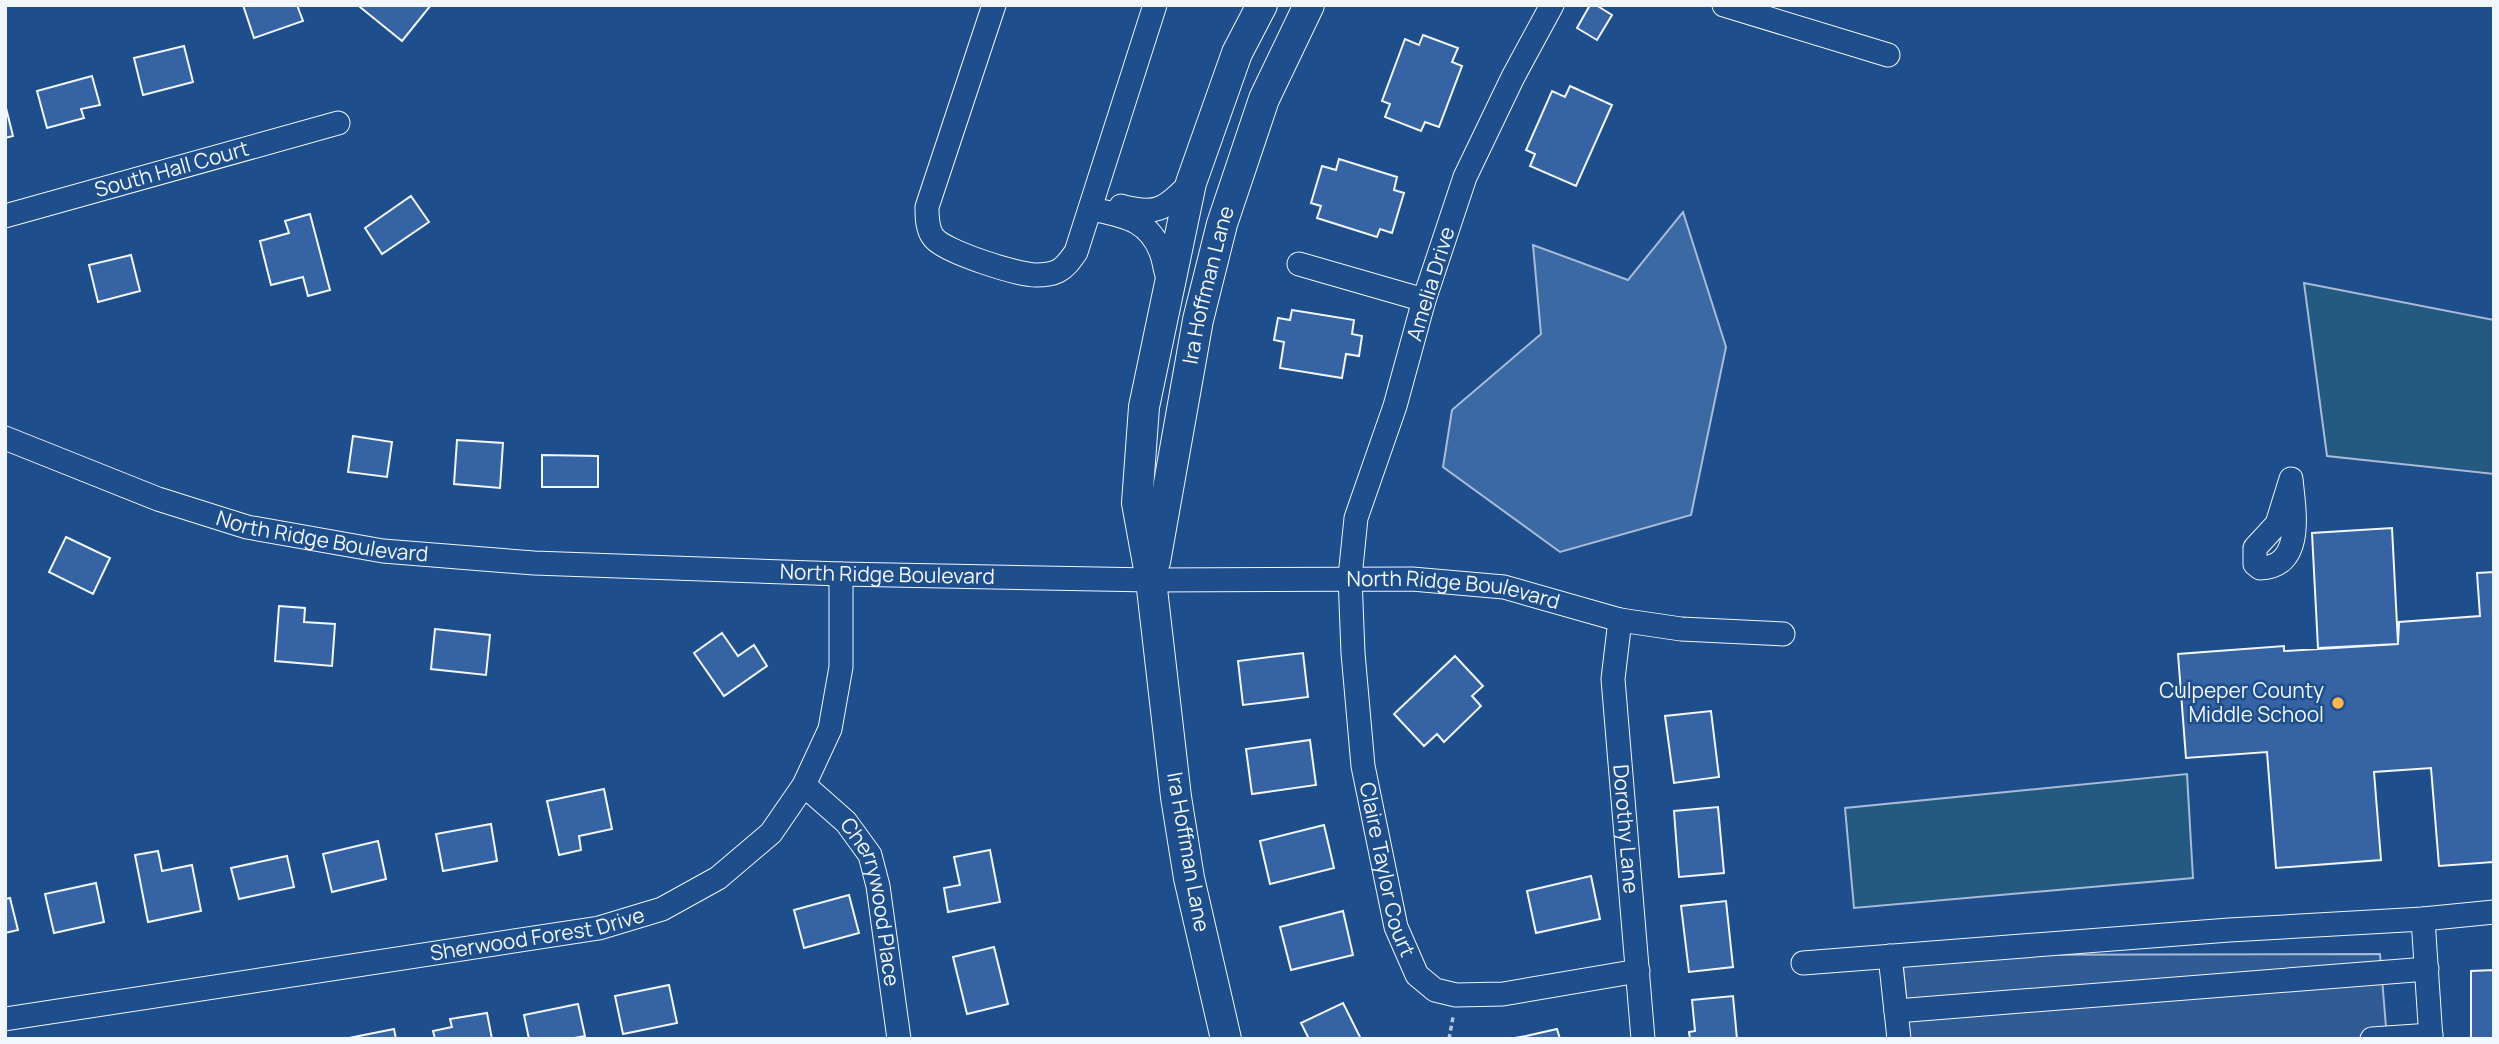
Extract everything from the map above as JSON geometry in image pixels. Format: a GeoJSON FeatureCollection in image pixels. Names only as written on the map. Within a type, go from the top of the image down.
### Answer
{"type":"FeatureCollection","features":[{"type":"Feature","properties":{"kind":"main road","name":"Ira Hoffman Lane"},"geometry":{"type":"LineString","coordinates":[[1226,1039],[1189,878],[1176,797],[1151,580],[1137,503],[1144,407],[1191,183],[1237,53],[1262,5]]}},
{"type":"Feature","properties":{"kind":"main road","name":"Ira Hoffman Lane"},"geometry":{"type":"LineString","coordinates":[[1151,580],[1199,320],[1222,224],[1264,99],[1308,5]]}},
{"type":"Feature","properties":{"kind":"street"},"geometry":{"type":"LineString","coordinates":[[994,5],[927,207],[928,225],[934,238],[948,249],[1018,272],[1037,275],[1057,272],[1069,263],[1076,252],[1154,5]]}},
{"type":"Feature","properties":{"kind":"street","name":"Amelia Drive"},"geometry":{"type":"LineString","coordinates":[[1350,577],[1356,518],[1395,406],[1424,300],[1465,177],[1513,77],[1552,5]]}},
{"type":"Feature","properties":{"kind":"street"},"geometry":{"type":"LineString","coordinates":[[1724,5],[1888,55]]}},
{"type":"Feature","properties":{"kind":"street","name":"South Hall Court"},"geometry":{"type":"LineString","coordinates":[[5,216],[338,123]]}},
{"type":"Feature","properties":{"kind":"street"},"geometry":{"type":"LineString","coordinates":[[1093,203],[1149,212],[1161,208],[1191,183]]}},
{"type":"Feature","properties":{"kind":"street"},"geometry":{"type":"LineString","coordinates":[[1093,203],[1125,216],[1153,234],[1171,282]]}},
{"type":"Feature","properties":{"kind":"street"},"geometry":{"type":"LineString","coordinates":[[1299,264],[1424,300]]}},
{"type":"Feature","properties":{"kind":"street","name":"North Ridge Boulevard"},"geometry":{"type":"LineString","coordinates":[[5,438],[158,499],[247,527],[383,551],[534,563],[841,573],[1151,580],[1350,577],[1412,579],[1504,587],[1620,620],[1681,629],[1783,634]]}},
{"type":"Feature","properties":{"kind":"street","name":"Sherwood Forest Drive"},"geometry":{"type":"LineString","coordinates":[[5,1019],[599,928],[662,909],[718,878],[771,833],[804,785],[830,729],[841,667],[841,573]]}},
{"type":"Feature","properties":{"kind":"street","name":"Claire Taylor Court"},"geometry":{"type":"LineString","coordinates":[[1350,577],[1353,653],[1363,766],[1396,927],[1417,975],[1435,990],[1456,995],[1503,994],[1638,971]]}},
{"type":"Feature","properties":{"kind":"street","name":"Dorothy Lane"},"geometry":{"type":"LineString","coordinates":[[1620,620],[1613,679],[1643,1039]]}},
{"type":"Feature","properties":{"kind":"street","name":"Cherrywood Place"},"geometry":{"type":"LineString","coordinates":[[804,785],[846,822],[870,855],[878,886],[899,1039]]}},
{"type":"Feature","properties":{"kind":"street"},"geometry":{"type":"LineString","coordinates":[[1802,963],[2494,912]]}},
{"type":"Feature","properties":{"kind":"street"},"geometry":{"type":"LineString","coordinates":[[2372,1039],[2431,1037],[2423,919]]}},
{"type":"Feature","properties":{"kind":"street"},"geometry":{"type":"LineString","coordinates":[[1890,956],[1899,1039]]}},
{"type":"Feature","properties":{"kind":"street"},"geometry":{"type":"LineString","coordinates":[[1896,1011],[2427,969]]}},
{"type":"Feature","properties":{"kind":"shaded area"},"geometry":{"type":"Polygon","coordinates":[[[1683,212],[1726,347],[1691,515],[1560,552],[1443,467],[1452,410],[1541,334],[1533,245],[1628,280],[1683,212]]]}},
{"type":"Feature","properties":{"kind":"shaded area"},"geometry":{"type":"Polygon","coordinates":[[[2304,283],[2494,320],[2494,474],[2327,456],[2304,283]]]}},
{"type":"Feature","properties":{"kind":"shaded area"},"geometry":{"type":"Polygon","coordinates":[[[2187,774],[2193,878],[1854,908],[1845,808],[2187,774]]]}},
{"type":"Feature","properties":{"kind":"shaded area"},"geometry":{"type":"Polygon","coordinates":[[[2380,954],[2387,1039],[1910,1039],[1902,955],[2380,954]]]}},
{"type":"Feature","properties":{"kind":"building"},"geometry":{"type":"Polygon","coordinates":[[[243,5],[297,5],[303,21],[254,38],[243,5]]]}},
{"type":"Feature","properties":{"kind":"building"},"geometry":{"type":"Polygon","coordinates":[[[431,5],[402,41],[360,7],[431,5]]]}},
{"type":"Feature","properties":{"kind":"building"},"geometry":{"type":"Polygon","coordinates":[[[1590,5],[1596,5],[1612,15],[1597,40],[1577,28],[1590,5]]]}},
{"type":"Feature","properties":{"kind":"building"},"geometry":{"type":"Polygon","coordinates":[[[1423,35],[1458,48],[1452,62],[1462,66],[1439,127],[1425,122],[1421,131],[1385,117],[1390,104],[1382,101],[1405,39],[1419,45],[1423,35]]]}},
{"type":"Feature","properties":{"kind":"building"},"geometry":{"type":"Polygon","coordinates":[[[184,46],[193,82],[143,95],[134,58],[184,46]]]}},
{"type":"Feature","properties":{"kind":"building"},"geometry":{"type":"Polygon","coordinates":[[[92,76],[100,105],[81,109],[84,118],[47,128],[37,91],[92,76]]]}},
{"type":"Feature","properties":{"kind":"building"},"geometry":{"type":"Polygon","coordinates":[[[1570,86],[1612,105],[1576,186],[1530,166],[1535,154],[1526,150],[1552,91],[1565,97],[1570,86]]]}},
{"type":"Feature","properties":{"kind":"building"},"geometry":{"type":"Polygon","coordinates":[[[5,104],[13,136],[5,138],[5,104]]]}},
{"type":"Feature","properties":{"kind":"building"},"geometry":{"type":"Polygon","coordinates":[[[1339,159],[1397,177],[1394,190],[1404,193],[1392,233],[1380,229],[1377,237],[1317,218],[1321,206],[1311,203],[1322,166],[1336,170],[1339,159]]]}},
{"type":"Feature","properties":{"kind":"building"},"geometry":{"type":"Polygon","coordinates":[[[411,196],[429,222],[382,254],[365,228],[411,196]]]}},
{"type":"Feature","properties":{"kind":"building"},"geometry":{"type":"Polygon","coordinates":[[[310,214],[330,290],[308,296],[303,277],[271,285],[260,241],[289,233],[285,221],[310,214]]]}},
{"type":"Feature","properties":{"kind":"building"},"geometry":{"type":"Polygon","coordinates":[[[131,255],[140,291],[98,302],[89,265],[131,255]]]}},
{"type":"Feature","properties":{"kind":"building"},"geometry":{"type":"Polygon","coordinates":[[[1292,310],[1354,320],[1352,334],[1362,336],[1359,356],[1346,354],[1342,378],[1280,368],[1284,342],[1274,340],[1278,318],[1290,320],[1292,310]]]}},
{"type":"Feature","properties":{"kind":"building"},"geometry":{"type":"Polygon","coordinates":[[[353,436],[392,442],[387,477],[348,472],[353,436]]]}},
{"type":"Feature","properties":{"kind":"building"},"geometry":{"type":"Polygon","coordinates":[[[457,440],[503,443],[500,488],[454,484],[457,440]]]}},
{"type":"Feature","properties":{"kind":"building"},"geometry":{"type":"Polygon","coordinates":[[[542,455],[598,456],[598,487],[542,487],[542,455]]]}},
{"type":"Feature","properties":{"kind":"building"},"geometry":{"type":"Polygon","coordinates":[[[2392,528],[2398,644],[2318,648],[2312,533],[2392,528]]]}},
{"type":"Feature","properties":{"kind":"building"},"geometry":{"type":"Polygon","coordinates":[[[66,537],[110,558],[93,594],[49,572],[66,537]]]}},
{"type":"Feature","properties":{"kind":"building","name":"Culpeper County Middle School"},"geometry":{"type":"Polygon","coordinates":[[[2494,572],[2494,871],[2493,862],[2439,866],[2431,768],[2374,772],[2381,860],[2276,868],[2267,752],[2186,758],[2178,654],[2284,646],[2284,651],[2398,644],[2399,622],[2480,616],[2477,573],[2494,572]]]}},
{"type":"Feature","properties":{"kind":"building"},"geometry":{"type":"Polygon","coordinates":[[[279,606],[305,608],[304,622],[335,624],[332,666],[275,661],[279,606]]]}},
{"type":"Feature","properties":{"kind":"building"},"geometry":{"type":"Polygon","coordinates":[[[435,629],[490,635],[486,675],[431,669],[435,629]]]}},
{"type":"Feature","properties":{"kind":"building"},"geometry":{"type":"Polygon","coordinates":[[[722,633],[738,656],[754,645],[767,666],[724,696],[694,653],[722,633]]]}},
{"type":"Feature","properties":{"kind":"building"},"geometry":{"type":"Polygon","coordinates":[[[1303,653],[1308,697],[1243,705],[1238,661],[1303,653]]]}},
{"type":"Feature","properties":{"kind":"building"},"geometry":{"type":"Polygon","coordinates":[[[1455,656],[1483,686],[1472,696],[1481,706],[1444,742],[1437,734],[1424,746],[1394,714],[1455,656]]]}},
{"type":"Feature","properties":{"kind":"building"},"geometry":{"type":"Polygon","coordinates":[[[1711,711],[1719,777],[1674,783],[1665,716],[1711,711]]]}},
{"type":"Feature","properties":{"kind":"building"},"geometry":{"type":"Polygon","coordinates":[[[1310,740],[1316,785],[1252,794],[1246,749],[1310,740]]]}},
{"type":"Feature","properties":{"kind":"building"},"geometry":{"type":"Polygon","coordinates":[[[604,789],[612,829],[579,836],[581,850],[559,855],[547,801],[604,789]]]}},
{"type":"Feature","properties":{"kind":"building"},"geometry":{"type":"Polygon","coordinates":[[[1718,807],[1724,873],[1679,877],[1674,811],[1718,807]]]}},
{"type":"Feature","properties":{"kind":"building"},"geometry":{"type":"Polygon","coordinates":[[[491,824],[497,861],[443,871],[436,834],[491,824]]]}},
{"type":"Feature","properties":{"kind":"building"},"geometry":{"type":"Polygon","coordinates":[[[1324,825],[1334,868],[1270,884],[1260,841],[1324,825]]]}},
{"type":"Feature","properties":{"kind":"building"},"geometry":{"type":"Polygon","coordinates":[[[378,841],[386,879],[332,892],[323,854],[378,841]]]}},
{"type":"Feature","properties":{"kind":"building"},"geometry":{"type":"Polygon","coordinates":[[[990,850],[1000,902],[948,912],[944,888],[960,885],[954,857],[990,850]]]}},
{"type":"Feature","properties":{"kind":"building"},"geometry":{"type":"Polygon","coordinates":[[[158,851],[162,871],[192,865],[201,911],[148,922],[135,855],[158,851]]]}},
{"type":"Feature","properties":{"kind":"building"},"geometry":{"type":"Polygon","coordinates":[[[287,856],[294,887],[239,899],[231,868],[287,856]]]}},
{"type":"Feature","properties":{"kind":"building"},"geometry":{"type":"Polygon","coordinates":[[[1591,876],[1600,919],[1536,933],[1527,891],[1591,876]]]}},
{"type":"Feature","properties":{"kind":"building"},"geometry":{"type":"Polygon","coordinates":[[[96,883],[104,922],[54,933],[45,894],[96,883]]]}},
{"type":"Feature","properties":{"kind":"building"},"geometry":{"type":"Polygon","coordinates":[[[849,895],[859,933],[804,948],[794,910],[849,895]]]}},
{"type":"Feature","properties":{"kind":"building"},"geometry":{"type":"Polygon","coordinates":[[[10,898],[18,930],[5,933],[5,899],[10,898]]]}},
{"type":"Feature","properties":{"kind":"building"},"geometry":{"type":"Polygon","coordinates":[[[1726,901],[1733,967],[1689,972],[1681,906],[1726,901]]]}},
{"type":"Feature","properties":{"kind":"building"},"geometry":{"type":"Polygon","coordinates":[[[1343,911],[1353,955],[1291,970],[1280,927],[1343,911]]]}},
{"type":"Feature","properties":{"kind":"building"},"geometry":{"type":"Polygon","coordinates":[[[994,947],[1008,1004],[967,1014],[953,957],[994,947]]]}},
{"type":"Feature","properties":{"kind":"building"},"geometry":{"type":"Polygon","coordinates":[[[2494,970],[2494,1039],[2471,1039],[2471,971],[2494,970]]]}},
{"type":"Feature","properties":{"kind":"building"},"geometry":{"type":"Polygon","coordinates":[[[669,985],[677,1023],[623,1034],[615,996],[669,985]]]}},
{"type":"Feature","properties":{"kind":"building"},"geometry":{"type":"Polygon","coordinates":[[[1733,996],[1737,1039],[1690,1039],[1689,1032],[1695,1031],[1692,1000],[1733,996]]]}},
{"type":"Feature","properties":{"kind":"building"},"geometry":{"type":"Polygon","coordinates":[[[1343,1003],[1361,1039],[1309,1039],[1301,1023],[1343,1003]]]}},
{"type":"Feature","properties":{"kind":"building"},"geometry":{"type":"Polygon","coordinates":[[[578,1004],[585,1036],[569,1039],[529,1039],[524,1015],[578,1004]]]}},
{"type":"Feature","properties":{"kind":"building"},"geometry":{"type":"Polygon","coordinates":[[[487,1013],[492,1039],[435,1039],[433,1031],[452,1027],[450,1019],[487,1013]]]}},
{"type":"Feature","properties":{"kind":"building"},"geometry":{"type":"Polygon","coordinates":[[[394,1029],[396,1039],[344,1039],[394,1029]]]}},
{"type":"Feature","properties":{"kind":"building"},"geometry":{"type":"Polygon","coordinates":[[[1557,1029],[1560,1039],[1509,1039],[1526,1036],[1557,1029]]]}},
{"type":"Feature","properties":{"kind":"place","name":"Culpeper County Middle School"},"geometry":{"type":"Point","coordinates":[2338,703]}}]}
